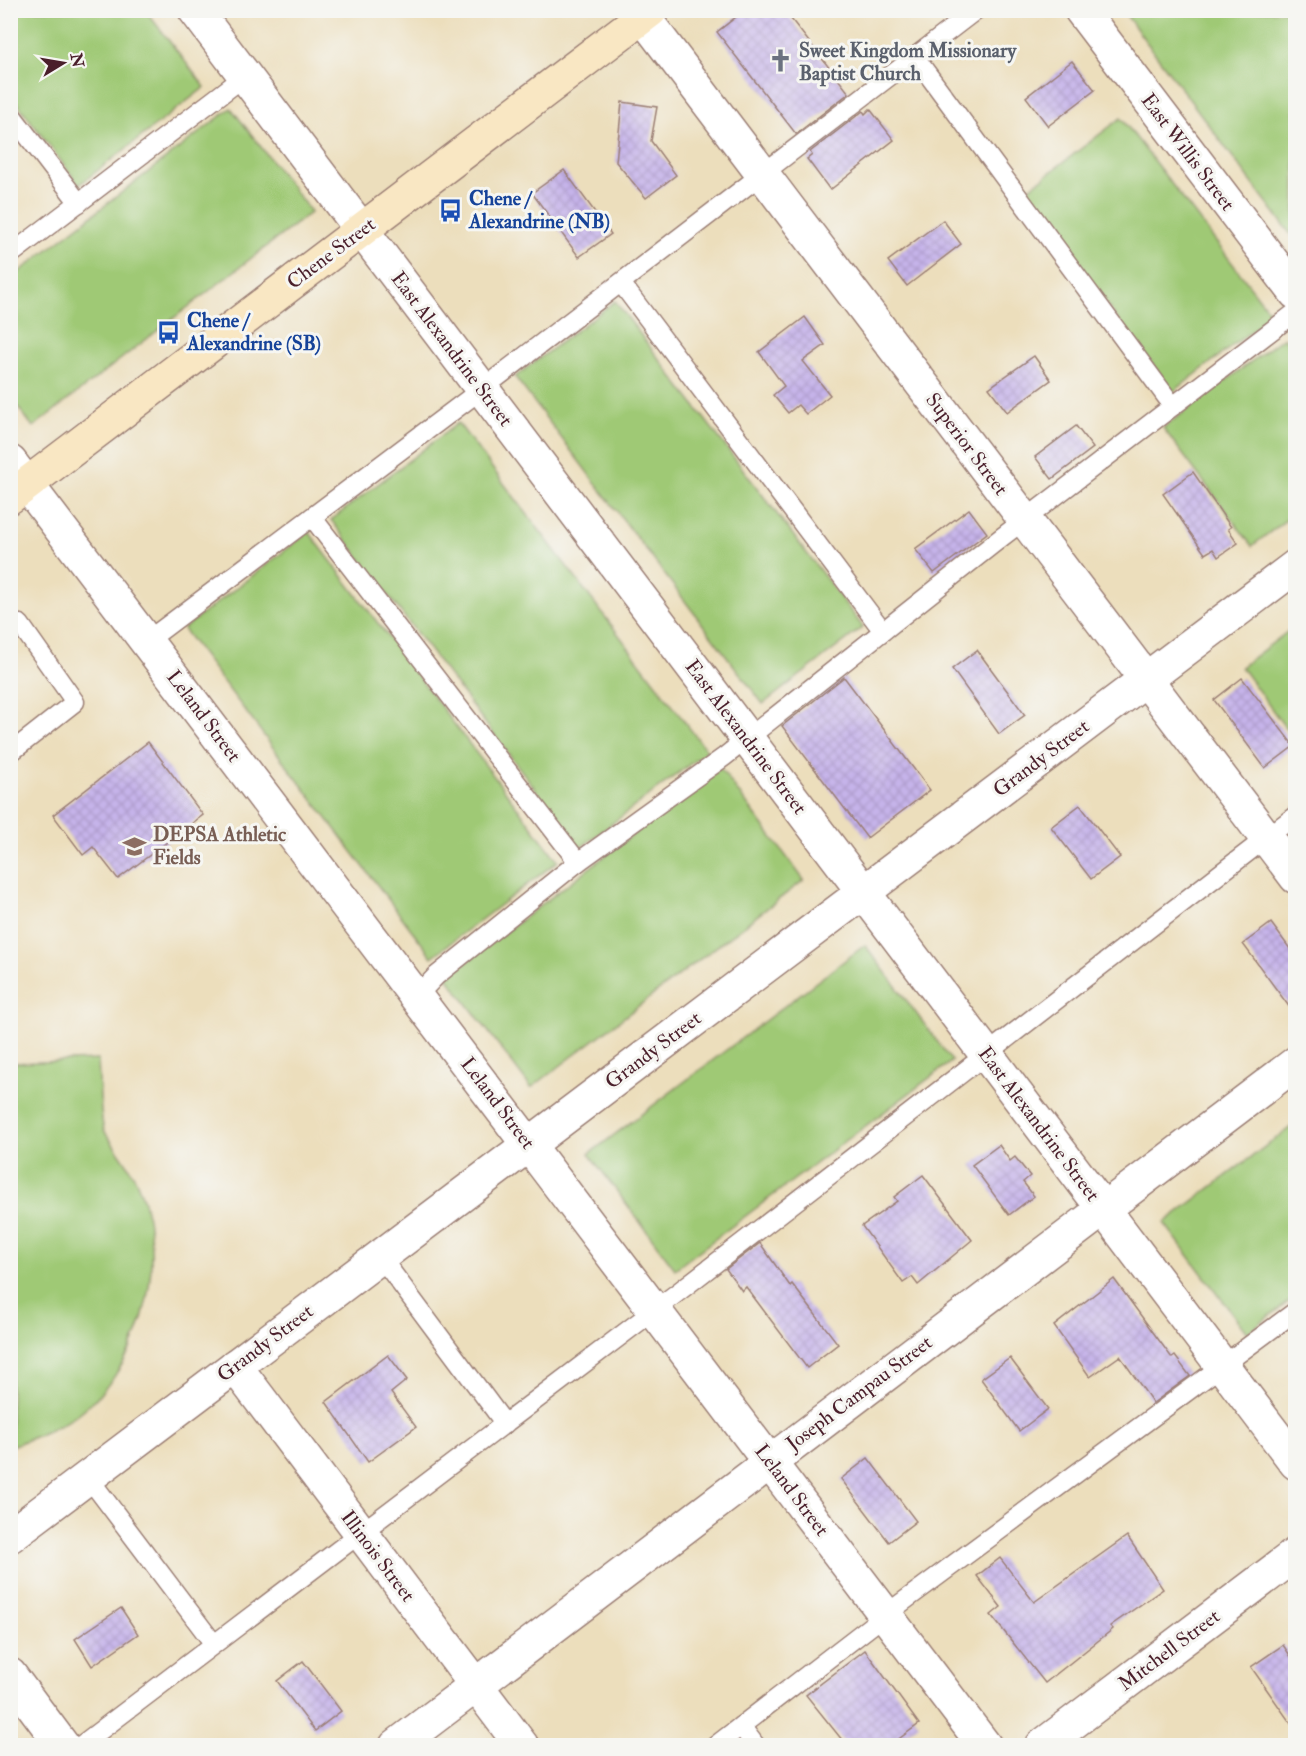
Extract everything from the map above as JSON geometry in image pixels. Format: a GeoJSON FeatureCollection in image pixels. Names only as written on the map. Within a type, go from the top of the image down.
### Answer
{"type":"FeatureCollection","features":[{"type":"Feature","properties":{"kind":"street","name":"East Alexandrine Street"},"geometry":{"type":"LineString","coordinates":[[195,10],[1296,1463]]}},
{"type":"Feature","properties":{"kind":"street","name":"East Willis Street"},"geometry":{"type":"LineString","coordinates":[[1081,10],[1296,293]]}},
{"type":"Feature","properties":{"kind":"street","name":"Superior Street"},"geometry":{"type":"LineString","coordinates":[[644,13],[762,174],[1296,877]]}},
{"type":"Feature","properties":{"kind":"street","name":"Chene Street"},"geometry":{"type":"LineString","coordinates":[[16,481],[362,230],[644,13]]}},
{"type":"Feature","properties":{"kind":"street","name":"Leland Street"},"geometry":{"type":"LineString","coordinates":[[16,481],[147,641],[985,1746]]}},
{"type":"Feature","properties":{"kind":"street","name":"Grandy Street"},"geometry":{"type":"LineString","coordinates":[[10,1536],[1296,566]]}},
{"type":"Feature","properties":{"kind":"street","name":"Joseph Campau Street"},"geometry":{"type":"LineString","coordinates":[[396,1746],[1296,1063]]}},
{"type":"Feature","properties":{"kind":"street","name":"Illinois Street"},"geometry":{"type":"LineString","coordinates":[[235,1366],[522,1746]]}},
{"type":"Feature","properties":{"kind":"street","name":"Mitchell Street"},"geometry":{"type":"LineString","coordinates":[[1042,1746],[1296,1554]]}},
{"type":"Feature","properties":{"kind":"street"},"geometry":{"type":"LineString","coordinates":[[10,1675],[63,1746]]}},
{"type":"Feature","properties":{"kind":"lane"},"geometry":{"type":"LineString","coordinates":[[147,641],[482,389],[976,10]]}},
{"type":"Feature","properties":{"kind":"lane"},"geometry":{"type":"LineString","coordinates":[[915,57],[1173,406]]}},
{"type":"Feature","properties":{"kind":"lane"},"geometry":{"type":"LineString","coordinates":[[10,255],[245,76]]}},
{"type":"Feature","properties":{"kind":"lane"},"geometry":{"type":"LineString","coordinates":[[10,113],[79,203]]}},
{"type":"Feature","properties":{"kind":"lane"},"geometry":{"type":"LineString","coordinates":[[621,283],[884,631]]}},
{"type":"Feature","properties":{"kind":"lane"},"geometry":{"type":"LineString","coordinates":[[417,996],[436,976],[578,862],[747,739],[1296,312]]}},
{"type":"Feature","properties":{"kind":"lane"},"geometry":{"type":"LineString","coordinates":[[312,517],[578,862]]}},
{"type":"Feature","properties":{"kind":"lane"},"geometry":{"type":"LineString","coordinates":[[10,632],[20,624],[75,702],[10,753]]}},
{"type":"Feature","properties":{"kind":"lane"},"geometry":{"type":"LineString","coordinates":[[80,1746],[656,1310],[1296,815]]}},
{"type":"Feature","properties":{"kind":"lane"},"geometry":{"type":"LineString","coordinates":[[380,1256],[504,1424]]}},
{"type":"Feature","properties":{"kind":"lane"},"geometry":{"type":"LineString","coordinates":[[715,1746],[885,1615],[1296,1311]]}},
{"type":"Feature","properties":{"kind":"lane"},"geometry":{"type":"LineString","coordinates":[[88,1477],[214,1644]]}},
{"type":"Feature","properties":{"kind":"lane"},"geometry":{"type":"LineString","coordinates":[[741,1725],[756,1746]]}},
{"type":"Feature","properties":{"kind":"green space"},"geometry":{"type":"Polygon","coordinates":[[[11,10],[146,11],[205,87],[79,185],[11,95],[11,10]]]}},
{"type":"Feature","properties":{"kind":"green space"},"geometry":{"type":"Polygon","coordinates":[[[1123,11],[1295,11],[1295,240],[1123,11]]]}},
{"type":"Feature","properties":{"kind":"green space"},"geometry":{"type":"Polygon","coordinates":[[[231,108],[311,212],[33,427],[11,398],[11,278],[231,108]]]}},
{"type":"Feature","properties":{"kind":"green space"},"geometry":{"type":"Polygon","coordinates":[[[1121,118],[1272,315],[1173,392],[1022,194],[1121,118]]]}},
{"type":"Feature","properties":{"kind":"green space"},"geometry":{"type":"Polygon","coordinates":[[[615,301],[863,627],[763,704],[515,377],[615,301]]]}},
{"type":"Feature","properties":{"kind":"green space"},"geometry":{"type":"Polygon","coordinates":[[[1284,337],[1295,352],[1295,513],[1252,546],[1163,428],[1284,337]]]}},
{"type":"Feature","properties":{"kind":"green space"},"geometry":{"type":"Polygon","coordinates":[[[458,423],[707,751],[580,848],[331,520],[458,423]]]}},
{"type":"Feature","properties":{"kind":"green space"},"geometry":{"type":"Polygon","coordinates":[[[309,532],[558,861],[432,957],[183,629],[309,532]]]}},
{"type":"Feature","properties":{"kind":"green space"},"geometry":{"type":"Polygon","coordinates":[[[1295,626],[1295,741],[1241,667],[1295,626]]]}},
{"type":"Feature","properties":{"kind":"green space"},"geometry":{"type":"Polygon","coordinates":[[[720,768],[804,880],[531,1088],[447,977],[720,768]]]}},
{"type":"Feature","properties":{"kind":"green space"},"geometry":{"type":"Polygon","coordinates":[[[865,945],[952,1061],[675,1269],[589,1154],[865,945]]]}},
{"type":"Feature","properties":{"kind":"green space"},"geometry":{"type":"Polygon","coordinates":[[[98,1060],[103,1127],[137,1182],[148,1220],[151,1252],[149,1285],[142,1317],[131,1348],[115,1376],[94,1401],[62,1424],[11,1446],[11,1063],[98,1060]]]}},
{"type":"Feature","properties":{"kind":"green space"},"geometry":{"type":"Polygon","coordinates":[[[1295,1124],[1295,1297],[1247,1333],[1164,1223],[1295,1124]]]}},
{"type":"Feature","properties":{"kind":"building","name":"Sweet Kingdom Missionary Baptist Church"},"geometry":{"type":"Polygon","coordinates":[[[745,10],[784,10],[849,93],[796,134],[717,32],[745,10]]]}},
{"type":"Feature","properties":{"kind":"building"},"geometry":{"type":"Polygon","coordinates":[[[1072,61],[1095,90],[1048,126],[1026,97],[1072,61]]]}},
{"type":"Feature","properties":{"kind":"building"},"geometry":{"type":"Polygon","coordinates":[[[622,102],[657,107],[651,141],[676,175],[646,198],[616,162],[622,102]]]}},
{"type":"Feature","properties":{"kind":"building"},"geometry":{"type":"Polygon","coordinates":[[[870,109],[894,140],[830,190],[807,159],[812,155],[810,152],[863,111],[865,114],[870,109]]]}},
{"type":"Feature","properties":{"kind":"building"},"geometry":{"type":"Polygon","coordinates":[[[564,170],[611,234],[579,257],[532,193],[564,170]]]}},
{"type":"Feature","properties":{"kind":"building"},"geometry":{"type":"Polygon","coordinates":[[[943,220],[961,244],[907,286],[888,261],[943,220]]]}},
{"type":"Feature","properties":{"kind":"building"},"geometry":{"type":"Polygon","coordinates":[[[805,317],[825,345],[803,361],[830,395],[806,414],[798,405],[788,413],[773,395],[784,386],[759,352],[805,317]]]}},
{"type":"Feature","properties":{"kind":"building"},"geometry":{"type":"Polygon","coordinates":[[[1034,356],[1051,380],[1007,412],[989,388],[1034,356]]]}},
{"type":"Feature","properties":{"kind":"building"},"geometry":{"type":"Polygon","coordinates":[[[1076,426],[1093,448],[1052,479],[1035,457],[1076,426]]]}},
{"type":"Feature","properties":{"kind":"building"},"geometry":{"type":"Polygon","coordinates":[[[1193,472],[1231,527],[1228,529],[1238,543],[1218,557],[1213,549],[1205,554],[1163,494],[1193,472]]]}},
{"type":"Feature","properties":{"kind":"building"},"geometry":{"type":"Polygon","coordinates":[[[969,509],[987,533],[934,573],[915,549],[969,509]]]}},
{"type":"Feature","properties":{"kind":"building"},"geometry":{"type":"Polygon","coordinates":[[[977,650],[1025,715],[999,734],[952,669],[977,650]]]}},
{"type":"Feature","properties":{"kind":"building"},"geometry":{"type":"Polygon","coordinates":[[[844,677],[930,790],[867,838],[782,726],[844,677]]]}},
{"type":"Feature","properties":{"kind":"building"},"geometry":{"type":"Polygon","coordinates":[[[1242,678],[1294,746],[1265,768],[1214,700],[1242,678]]]}},
{"type":"Feature","properties":{"kind":"building"},"geometry":{"type":"Polygon","coordinates":[[[148,742],[203,815],[118,879],[93,847],[83,855],[53,815],[148,742]]]}},
{"type":"Feature","properties":{"kind":"building"},"geometry":{"type":"Polygon","coordinates":[[[1080,805],[1120,857],[1091,879],[1051,827],[1080,805]]]}},
{"type":"Feature","properties":{"kind":"building"},"geometry":{"type":"Polygon","coordinates":[[[1271,923],[1296,957],[1296,1016],[1243,944],[1271,923]]]}},
{"type":"Feature","properties":{"kind":"building"},"geometry":{"type":"Polygon","coordinates":[[[999,1145],[1010,1161],[1015,1157],[1030,1176],[1023,1182],[1034,1196],[1009,1215],[972,1165],[999,1145]]]}},
{"type":"Feature","properties":{"kind":"building"},"geometry":{"type":"Polygon","coordinates":[[[923,1175],[972,1240],[918,1285],[912,1277],[903,1283],[862,1226],[897,1201],[894,1197],[923,1175]]]}},
{"type":"Feature","properties":{"kind":"building"},"geometry":{"type":"Polygon","coordinates":[[[760,1243],[790,1286],[792,1284],[838,1344],[807,1368],[746,1287],[742,1291],[726,1269],[760,1243]]]}},
{"type":"Feature","properties":{"kind":"building"},"geometry":{"type":"Polygon","coordinates":[[[1114,1279],[1172,1358],[1175,1356],[1190,1376],[1153,1403],[1120,1356],[1090,1377],[1054,1326],[1114,1279]]]}},
{"type":"Feature","properties":{"kind":"building"},"geometry":{"type":"Polygon","coordinates":[[[388,1355],[407,1380],[391,1393],[416,1427],[368,1462],[326,1402],[388,1355]]]}},
{"type":"Feature","properties":{"kind":"building"},"geometry":{"type":"Polygon","coordinates":[[[1010,1358],[1048,1409],[1019,1431],[981,1379],[1010,1358]]]}},
{"type":"Feature","properties":{"kind":"building"},"geometry":{"type":"Polygon","coordinates":[[[868,1458],[916,1521],[889,1542],[841,1479],[868,1458]]]}},
{"type":"Feature","properties":{"kind":"building"},"geometry":{"type":"Polygon","coordinates":[[[1127,1536],[1163,1589],[1110,1626],[1113,1629],[1045,1683],[991,1615],[1001,1607],[977,1576],[1000,1558],[1034,1602],[1127,1536]]]}},
{"type":"Feature","properties":{"kind":"building"},"geometry":{"type":"Polygon","coordinates":[[[121,1608],[138,1634],[92,1666],[75,1639],[121,1608]]]}},
{"type":"Feature","properties":{"kind":"building"},"geometry":{"type":"Polygon","coordinates":[[[1283,1645],[1296,1664],[1296,1731],[1251,1667],[1283,1645]]]}},
{"type":"Feature","properties":{"kind":"building"},"geometry":{"type":"Polygon","coordinates":[[[865,1650],[919,1724],[889,1746],[847,1746],[806,1695],[865,1650]]]}},
{"type":"Feature","properties":{"kind":"building"},"geometry":{"type":"Polygon","coordinates":[[[303,1661],[341,1711],[315,1731],[277,1681],[303,1661]]]}},
{"type":"Feature","properties":{"kind":"place","name":"Sweet Kingdom Missionary Baptist Church"},"geometry":{"type":"Point","coordinates":[781,61]}},
{"type":"Feature","properties":{"kind":"place","name":"Chene / Alexandrine (NB)"},"geometry":{"type":"Point","coordinates":[451,210]}},
{"type":"Feature","properties":{"kind":"place","name":"Chene / Alexandrine (SB)"},"geometry":{"type":"Point","coordinates":[169,332]}},
{"type":"Feature","properties":{"kind":"place","name":"DEPSA Athletic Fields"},"geometry":{"type":"Point","coordinates":[135,846]}}]}
